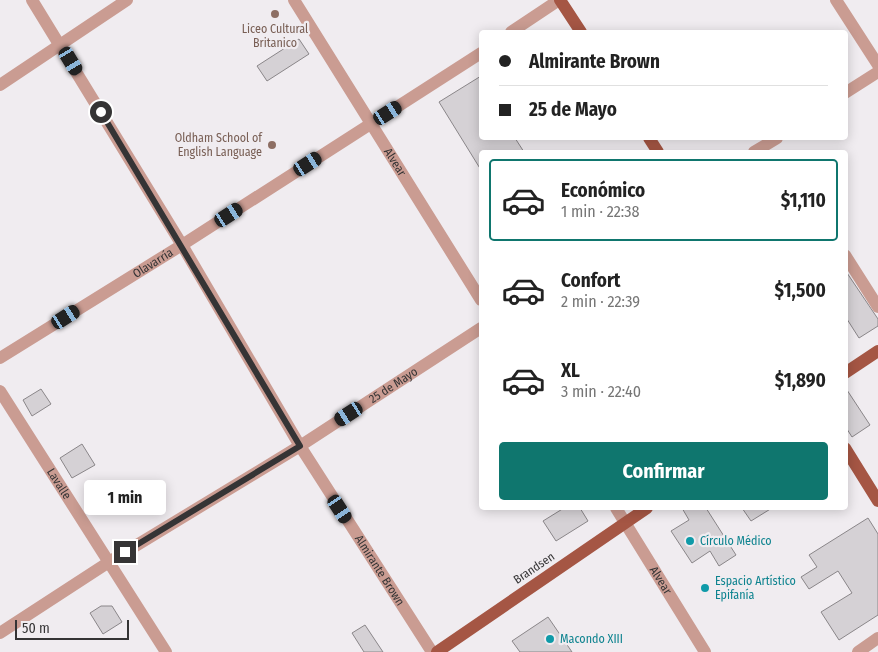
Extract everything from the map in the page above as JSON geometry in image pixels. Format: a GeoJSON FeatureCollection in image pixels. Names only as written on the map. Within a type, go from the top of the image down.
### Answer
{"type":"FeatureCollection","features":[{"type":"Feature","properties":{"kind":"main road"},"geometry":{"type":"LineString","coordinates":[[560,0],[580,30]]}},
{"type":"Feature","properties":{"kind":"main road"},"geometry":{"type":"LineString","coordinates":[[848,371],[878,351]]}},
{"type":"Feature","properties":{"kind":"main road"},"geometry":{"type":"LineString","coordinates":[[848,453],[878,501]]}},
{"type":"Feature","properties":{"kind":"main road","name":"Brandsen"},"geometry":{"type":"LineString","coordinates":[[436,652],[644,510]]}},
{"type":"Feature","properties":{"kind":"street","name":"Almirante Brown"},"geometry":{"type":"LineString","coordinates":[[32,0],[61,44],[182,245],[300,446],[432,652]]}},
{"type":"Feature","properties":{"kind":"street"},"geometry":{"type":"LineString","coordinates":[[0,85],[127,0]]}},
{"type":"Feature","properties":{"kind":"street","name":"Alvear"},"geometry":{"type":"LineString","coordinates":[[294,0],[479,297]]}},
{"type":"Feature","properties":{"kind":"street"},"geometry":{"type":"LineString","coordinates":[[514,30],[560,0]]}},
{"type":"Feature","properties":{"kind":"street"},"geometry":{"type":"LineString","coordinates":[[836,0],[878,65]]}},
{"type":"Feature","properties":{"kind":"street","name":"Olavarría"},"geometry":{"type":"LineString","coordinates":[[0,358],[182,245],[479,54]]}},
{"type":"Feature","properties":{"kind":"street"},"geometry":{"type":"LineString","coordinates":[[848,91],[878,72]]}},
{"type":"Feature","properties":{"kind":"street"},"geometry":{"type":"LineString","coordinates":[[757,150],[774,140]]}},
{"type":"Feature","properties":{"kind":"street"},"geometry":{"type":"LineString","coordinates":[[848,261],[878,307]]}},
{"type":"Feature","properties":{"kind":"street","name":"25 de Mayo"},"geometry":{"type":"LineString","coordinates":[[0,633],[109,562],[300,446],[479,329]]}},
{"type":"Feature","properties":{"kind":"street","name":"Lavalle"},"geometry":{"type":"LineString","coordinates":[[0,391],[166,652]]}},
{"type":"Feature","properties":{"kind":"street","name":"Alvear"},"geometry":{"type":"LineString","coordinates":[[617,510],[705,652]]}},
{"type":"Feature","properties":{"kind":"street"},"geometry":{"type":"LineString","coordinates":[[858,652],[878,638]]}},
{"type":"Feature","properties":{"kind":"building"},"geometry":{"type":"Polygon","coordinates":[[[299,39],[309,54],[267,81],[257,66],[299,39]]]}},
{"type":"Feature","properties":{"kind":"building"},"geometry":{"type":"Polygon","coordinates":[[[479,77],[479,140],[516,140],[523,150],[479,150],[479,167],[439,102],[479,77]]]}},
{"type":"Feature","properties":{"kind":"building"},"geometry":{"type":"Polygon","coordinates":[[[848,274],[878,319],[878,326],[859,338],[848,321],[848,274]]]}},
{"type":"Feature","properties":{"kind":"building"},"geometry":{"type":"Polygon","coordinates":[[[41,389],[51,404],[32,416],[23,400],[41,389]]]}},
{"type":"Feature","properties":{"kind":"building"},"geometry":{"type":"Polygon","coordinates":[[[848,392],[870,425],[852,437],[848,431],[848,392]]]}},
{"type":"Feature","properties":{"kind":"building"},"geometry":{"type":"Polygon","coordinates":[[[82,444],[95,465],[72,478],[60,458],[82,444]]]}},
{"type":"Feature","properties":{"kind":"building"},"geometry":{"type":"Polygon","coordinates":[[[561,510],[581,510],[588,521],[556,541],[543,521],[561,510]]]}},
{"type":"Feature","properties":{"kind":"building"},"geometry":{"type":"Polygon","coordinates":[[[683,510],[707,510],[736,555],[719,566],[710,551],[692,563],[671,531],[689,520],[683,510]]]}},
{"type":"Feature","properties":{"kind":"building"},"geometry":{"type":"Polygon","coordinates":[[[743,510],[769,510],[751,521],[743,510]]]}},
{"type":"Feature","properties":{"kind":"building"},"geometry":{"type":"Polygon","coordinates":[[[868,518],[878,534],[878,615],[839,640],[821,612],[852,593],[838,571],[809,589],[801,577],[817,567],[809,555],[868,518]]]}},
{"type":"Feature","properties":{"kind":"building"},"geometry":{"type":"Polygon","coordinates":[[[101,606],[112,606],[122,622],[103,634],[90,613],[101,606]]]}},
{"type":"Feature","properties":{"kind":"building","name":"Macondo XIII"},"geometry":{"type":"Polygon","coordinates":[[[548,617],[572,652],[520,652],[512,641],[548,617]]]}},
{"type":"Feature","properties":{"kind":"building"},"geometry":{"type":"Polygon","coordinates":[[[365,625],[383,652],[364,652],[352,633],[365,625]]]}},
{"type":"Feature","properties":{"kind":"place","name":"Liceo Cultural Britanico"},"geometry":{"type":"Point","coordinates":[275,14]}},
{"type":"Feature","properties":{"kind":"place","name":"Oldham School of English Language"},"geometry":{"type":"Point","coordinates":[272,145]}},
{"type":"Feature","properties":{"kind":"place","name":"Círculo Médico"},"geometry":{"type":"Point","coordinates":[690,541]}},
{"type":"Feature","properties":{"kind":"place","name":"Espacio Artístico Epifanía"},"geometry":{"type":"Point","coordinates":[705,588]}},
{"type":"Feature","properties":{"kind":"place","name":"Macondo XIII"},"geometry":{"type":"Point","coordinates":[550,639]}},
{"type":"Feature","properties":{"kind":"route"},"geometry":{"type":"LineString","coordinates":[[101,112],[182,245],[300,446],[125,552]]}}]}
